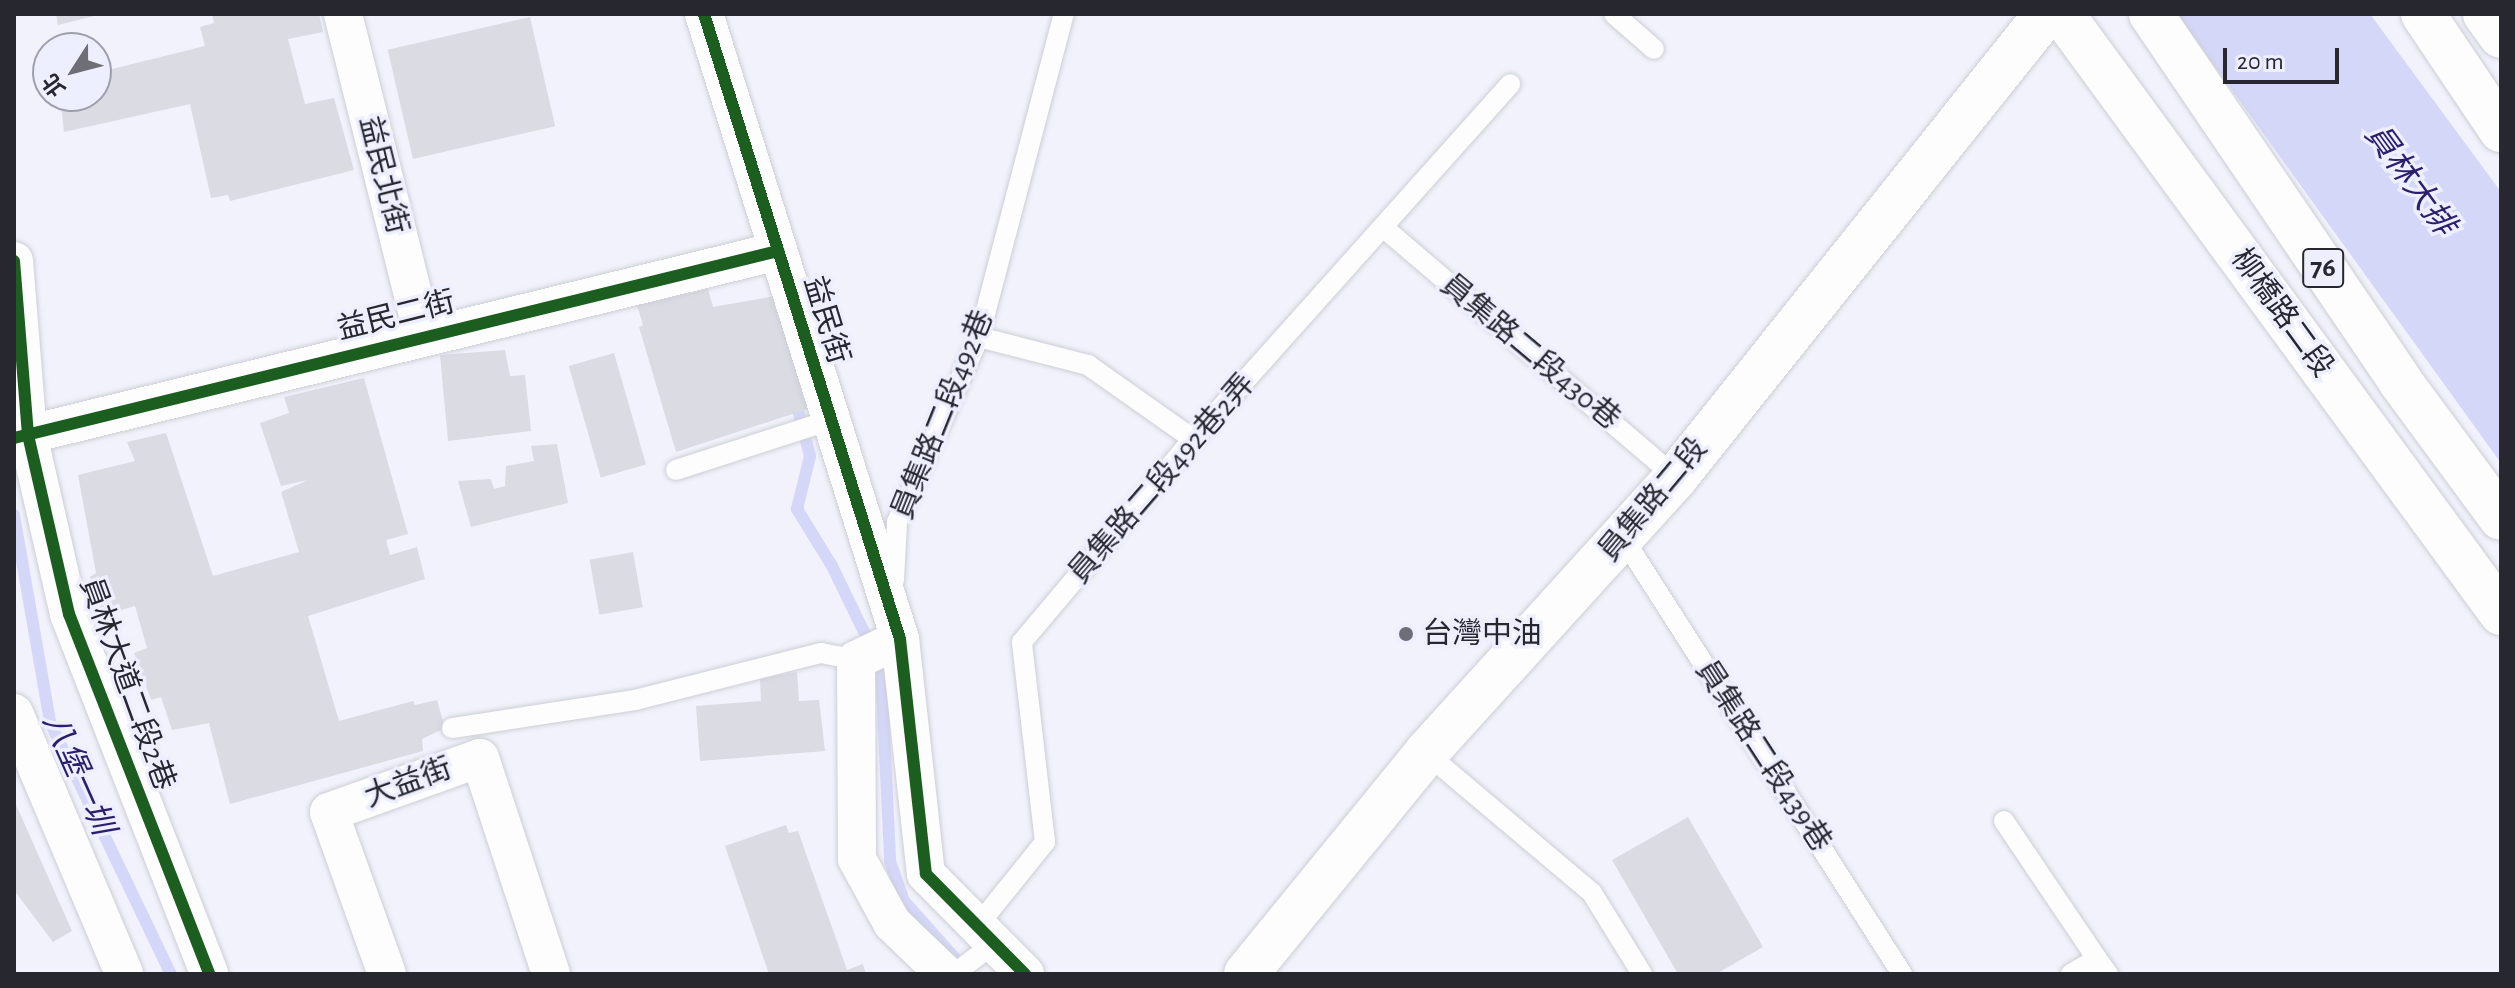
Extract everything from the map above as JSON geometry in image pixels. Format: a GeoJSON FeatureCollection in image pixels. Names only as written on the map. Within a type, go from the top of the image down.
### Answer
{"type":"FeatureCollection","features":[{"type":"Feature","properties":{"kind":"main road","name":"員集路二段"},"geometry":{"type":"LineString","coordinates":[[1246,974],[1426,753],[1676,477],[2046,14]]}},
{"type":"Feature","properties":{"kind":"main road","name":"柳橋路二段"},"geometry":{"type":"LineString","coordinates":[[2062,14],[2501,613]]}},
{"type":"Feature","properties":{"kind":"main road","name":"76"},"geometry":{"type":"LineString","coordinates":[[2151,14],[2400,381],[2501,518]]}},
{"type":"Feature","properties":{"kind":"main road"},"geometry":{"type":"LineString","coordinates":[[2423,14],[2501,130]]}},
{"type":"Feature","properties":{"kind":"main road"},"geometry":{"type":"LineString","coordinates":[[2485,14],[2501,36]]}},
{"type":"Feature","properties":{"kind":"street","name":"益民北街"},"geometry":{"type":"LineString","coordinates":[[343,14],[423,336]]}},
{"type":"Feature","properties":{"kind":"street","name":"益民街"},"geometry":{"type":"LineString","coordinates":[[704,14],[828,421],[900,639]]}},
{"type":"Feature","properties":{"kind":"street","name":"益民二街"},"geometry":{"type":"LineString","coordinates":[[21,437],[778,251]]}},
{"type":"Feature","properties":{"kind":"street","name":"員林大道二段2巷"},"geometry":{"type":"LineString","coordinates":[[14,261],[21,437],[69,614],[209,974]]}},
{"type":"Feature","properties":{"kind":"street"},"geometry":{"type":"LineString","coordinates":[[900,639],[856,660],[857,859],[892,923],[945,974]]}},
{"type":"Feature","properties":{"kind":"street","name":"員集路二段492巷"},"geometry":{"type":"LineString","coordinates":[[900,639],[926,874],[983,937],[1025,974]]}},
{"type":"Feature","properties":{"kind":"street"},"geometry":{"type":"LineString","coordinates":[[14,713],[124,974]]}},
{"type":"Feature","properties":{"kind":"street","name":"大益街"},"geometry":{"type":"LineString","coordinates":[[387,974],[329,812],[480,758],[551,974]]}},
{"type":"Feature","properties":{"kind":"lane","name":"員集路二段492巷"},"geometry":{"type":"LineString","coordinates":[[900,639],[892,568],[897,522],[979,337],[1064,14]]}},
{"type":"Feature","properties":{"kind":"lane"},"geometry":{"type":"LineString","coordinates":[[1614,14],[1654,49]]}},
{"type":"Feature","properties":{"kind":"lane","name":"員集路二段492巷2弄"},"geometry":{"type":"LineString","coordinates":[[954,974],[983,937],[1045,842],[1022,642],[1193,439],[1510,84]]}},
{"type":"Feature","properties":{"kind":"lane","name":"員集路二段430巷"},"geometry":{"type":"LineString","coordinates":[[1384,228],[1676,477]]}},
{"type":"Feature","properties":{"kind":"lane"},"geometry":{"type":"LineString","coordinates":[[979,337],[1088,365],[1193,439]]}},
{"type":"Feature","properties":{"kind":"lane"},"geometry":{"type":"LineString","coordinates":[[676,470],[828,421]]}},
{"type":"Feature","properties":{"kind":"lane","name":"員集路二段439巷"},"geometry":{"type":"LineString","coordinates":[[1623,538],[1902,974]]}},
{"type":"Feature","properties":{"kind":"lane"},"geometry":{"type":"LineString","coordinates":[[452,728],[635,700],[821,653],[856,660]]}},
{"type":"Feature","properties":{"kind":"lane"},"geometry":{"type":"LineString","coordinates":[[1426,753],[1592,893],[1642,974]]}},
{"type":"Feature","properties":{"kind":"lane"},"geometry":{"type":"LineString","coordinates":[[2004,821],[2102,966],[2071,974]]}},
{"type":"Feature","properties":{"kind":"water","name":"員林大排"},"geometry":{"type":"Polygon","coordinates":[[[2177,14],[2370,14],[2501,192],[2501,463],[2177,14]]]}},
{"type":"Feature","properties":{"kind":"building"},"geometry":{"type":"Polygon","coordinates":[[[56,14],[98,14],[98,15],[58,25],[56,14]]]}},
{"type":"Feature","properties":{"kind":"building"},"geometry":{"type":"Polygon","coordinates":[[[212,14],[319,14],[323,32],[288,39],[305,104],[334,98],[354,170],[230,201],[228,195],[211,198],[190,104],[64,132],[62,112],[112,112],[112,69],[205,46],[200,27],[214,23],[212,14]]]}},
{"type":"Feature","properties":{"kind":"building"},"geometry":{"type":"Polygon","coordinates":[[[530,17],[555,126],[413,159],[388,50],[530,17]]]}},
{"type":"Feature","properties":{"kind":"building"},"geometry":{"type":"Polygon","coordinates":[[[708,289],[713,307],[775,296],[808,409],[676,452],[639,327],[643,325],[637,305],[708,289]]]}},
{"type":"Feature","properties":{"kind":"building"},"geometry":{"type":"Polygon","coordinates":[[[505,350],[510,376],[525,375],[531,431],[448,441],[440,355],[505,350]]]}},
{"type":"Feature","properties":{"kind":"building"},"geometry":{"type":"Polygon","coordinates":[[[614,353],[646,465],[601,477],[569,366],[614,353]]]}},
{"type":"Feature","properties":{"kind":"building"},"geometry":{"type":"Polygon","coordinates":[[[364,378],[408,534],[386,540],[390,555],[417,547],[425,579],[308,616],[339,721],[413,701],[415,705],[437,700],[445,728],[422,739],[423,751],[230,804],[209,723],[172,730],[161,697],[151,700],[134,653],[147,648],[135,606],[101,616],[90,577],[96,573],[78,475],[135,461],[127,442],[166,433],[213,576],[299,552],[281,492],[308,480],[281,486],[260,423],[289,413],[284,397],[364,378]]]}},
{"type":"Feature","properties":{"kind":"building"},"geometry":{"type":"Polygon","coordinates":[[[557,444],[568,503],[471,527],[458,481],[491,479],[494,489],[505,486],[506,466],[534,461],[531,446],[557,444]]]}},
{"type":"Feature","properties":{"kind":"building"},"geometry":{"type":"Polygon","coordinates":[[[633,552],[643,607],[599,615],[590,560],[633,552]]]}},
{"type":"Feature","properties":{"kind":"building"},"geometry":{"type":"Polygon","coordinates":[[[797,672],[799,701],[819,700],[825,751],[700,761],[696,706],[761,701],[760,679],[797,672]]]}},
{"type":"Feature","properties":{"kind":"building"},"geometry":{"type":"Polygon","coordinates":[[[14,800],[72,931],[53,942],[14,890],[14,800]]]}},
{"type":"Feature","properties":{"kind":"building"},"geometry":{"type":"Polygon","coordinates":[[[1688,817],[1763,947],[1716,974],[1678,974],[1612,860],[1688,817]]]}},
{"type":"Feature","properties":{"kind":"building"},"geometry":{"type":"Polygon","coordinates":[[[786,825],[789,833],[798,831],[847,970],[863,964],[866,974],[769,974],[725,846],[786,825]]]}},
{"type":"Feature","properties":{"kind":"waterway"},"geometry":{"type":"LineString","coordinates":[[795,398],[810,456],[797,509],[832,566],[881,667],[890,861],[904,901],[962,966]]}},
{"type":"Feature","properties":{"kind":"waterway","name":"八堡一圳"},"geometry":{"type":"LineString","coordinates":[[14,515],[50,722],[171,974]]}},
{"type":"Feature","properties":{"kind":"cycle path"},"geometry":{"type":"LineString","coordinates":[[704,14],[900,639],[926,874],[1025,974]]}},
{"type":"Feature","properties":{"kind":"cycle path"},"geometry":{"type":"LineString","coordinates":[[14,438],[778,251]]}},
{"type":"Feature","properties":{"kind":"cycle path"},"geometry":{"type":"LineString","coordinates":[[14,261],[28,435],[69,614],[209,974]]}},
{"type":"Feature","properties":{"kind":"place","name":"台灣中油"},"geometry":{"type":"Point","coordinates":[1406,634]}}]}
